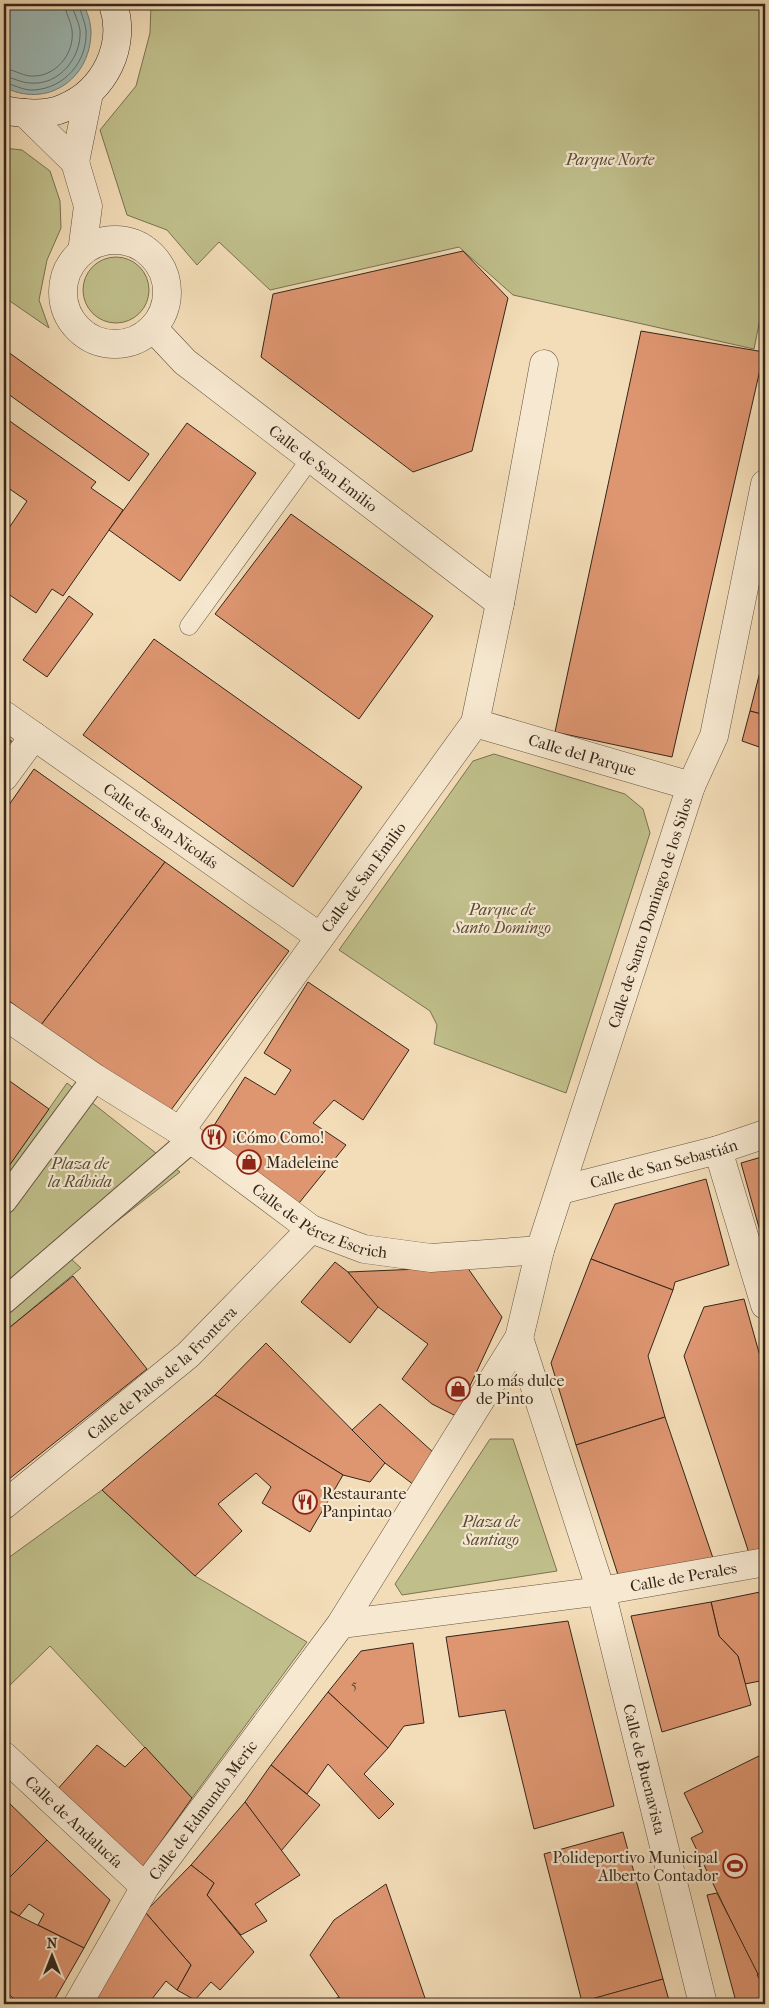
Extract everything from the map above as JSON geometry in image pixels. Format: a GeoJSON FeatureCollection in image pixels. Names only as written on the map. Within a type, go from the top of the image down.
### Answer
{"type":"FeatureCollection","features":[{"type":"Feature","properties":{"kind":"street"},"geometry":{"type":"LineString","coordinates":[[14,111],[39,114],[64,108],[89,94],[107,72],[117,45],[117,8]]}},
{"type":"Feature","properties":{"kind":"street"},"geometry":{"type":"LineString","coordinates":[[89,94],[75,162],[88,206],[115,239]]}},
{"type":"Feature","properties":{"kind":"street"},"geometry":{"type":"LineString","coordinates":[[14,111],[75,162]]}},
{"type":"Feature","properties":{"kind":"street"},"geometry":{"type":"LineString","coordinates":[[82,252],[88,206]]}},
{"type":"Feature","properties":{"kind":"street"},"geometry":{"type":"LineString","coordinates":[[115,239],[132,242],[152,255],[163,269],[168,292],[165,309],[153,328],[136,339],[115,344],[97,340],[78,328],[67,311],[63,292],[68,270],[82,252],[92,245],[115,239]]}},
{"type":"Feature","properties":{"kind":"street","name":"Calle de San Emilio"},"geometry":{"type":"LineString","coordinates":[[153,328],[185,362],[500,603]]}},
{"type":"Feature","properties":{"kind":"street","name":"Calle de San Emilio"},"geometry":{"type":"LineString","coordinates":[[186,1135],[320,937],[475,723],[500,603],[544,364]]}},
{"type":"Feature","properties":{"kind":"street","name":"Calle de Santo Domingo de los Silos"},"geometry":{"type":"LineString","coordinates":[[519,1338],[540,1250],[691,786],[714,736],[765,484]]}},
{"type":"Feature","properties":{"kind":"street","name":"Calle de San Nicolás"},"geometry":{"type":"LineString","coordinates":[[4,715],[320,937]]}},
{"type":"Feature","properties":{"kind":"street","name":"Calle del Parque"},"geometry":{"type":"LineString","coordinates":[[475,723],[691,786]]}},
{"type":"Feature","properties":{"kind":"street"},"geometry":{"type":"LineString","coordinates":[[4,777],[34,736]]}},
{"type":"Feature","properties":{"kind":"street","name":"Calle de Pérez Escrich"},"geometry":{"type":"LineString","coordinates":[[4,1015],[95,1078],[186,1135],[311,1229],[364,1248],[431,1258],[540,1250]]}},
{"type":"Feature","properties":{"kind":"street"},"geometry":{"type":"LineString","coordinates":[[4,1201],[95,1078]]}},
{"type":"Feature","properties":{"kind":"street","name":"Calle de San Sebastián"},"geometry":{"type":"LineString","coordinates":[[561,1190],[718,1150],[765,1134]]}},
{"type":"Feature","properties":{"kind":"street"},"geometry":{"type":"LineString","coordinates":[[4,1301],[186,1135]]}},
{"type":"Feature","properties":{"kind":"street"},"geometry":{"type":"LineString","coordinates":[[718,1150],[765,1305]]}},
{"type":"Feature","properties":{"kind":"street","name":"Calle de Palos de la Frontera"},"geometry":{"type":"LineString","coordinates":[[4,1505],[188,1355],[311,1229]]}},
{"type":"Feature","properties":{"kind":"street"},"geometry":{"type":"LineString","coordinates":[[341,1624],[601,1591],[519,1338]]}},
{"type":"Feature","properties":{"kind":"street"},"geometry":{"type":"LineString","coordinates":[[341,1624],[519,1338]]}},
{"type":"Feature","properties":{"kind":"street","name":"Calle de Perales"},"geometry":{"type":"LineString","coordinates":[[601,1591],[765,1562]]}},
{"type":"Feature","properties":{"kind":"street","name":"Calle de Buenavista"},"geometry":{"type":"LineString","coordinates":[[601,1591],[703,2004]]}},
{"type":"Feature","properties":{"kind":"street","name":"Calle de Edmundo Meric"},"geometry":{"type":"LineString","coordinates":[[78,2004],[144,1887],[341,1624]]}},
{"type":"Feature","properties":{"kind":"street","name":"Calle de Andalucía"},"geometry":{"type":"LineString","coordinates":[[4,1756],[144,1887]]}},
{"type":"Feature","properties":{"kind":"lane"},"geometry":{"type":"LineString","coordinates":[[189,626],[311,458]]}},
{"type":"Feature","properties":{"kind":"green space","name":"Parque Norte"},"geometry":{"type":"Polygon","coordinates":[[[151,4],[765,4],[765,294],[754,349],[513,295],[459,247],[270,290],[219,242],[197,265],[167,230],[127,215],[100,130],[136,86],[150,33],[151,4]]]}},
{"type":"Feature","properties":{"kind":"green space"},"geometry":{"type":"Polygon","coordinates":[[[4,148],[22,150],[50,171],[60,201],[61,228],[47,260],[39,300],[49,328],[4,297],[4,148]]]}},
{"type":"Feature","properties":{"kind":"green space"},"geometry":{"type":"Polygon","coordinates":[[[116,257],[128,260],[139,267],[146,278],[149,290],[146,302],[139,313],[128,320],[116,323],[104,320],[93,313],[86,302],[83,290],[86,278],[93,267],[104,260],[116,257]]]}},
{"type":"Feature","properties":{"kind":"green space","name":"Parque de Santo Domingo"},"geometry":{"type":"Polygon","coordinates":[[[494,754],[625,794],[643,809],[650,833],[566,1093],[434,1044],[437,1025],[430,1011],[339,950],[473,761],[494,754]]]}},
{"type":"Feature","properties":{"kind":"green space","name":"Plaza de la Rábida"},"geometry":{"type":"Polygon","coordinates":[[[67,1083],[180,1172],[70,1258],[81,1268],[4,1332],[4,1173],[67,1083]]]}},
{"type":"Feature","properties":{"kind":"green space","name":"Plaza de Santiago"},"geometry":{"type":"Polygon","coordinates":[[[490,1439],[513,1439],[557,1571],[402,1595],[395,1584],[490,1439]]]}},
{"type":"Feature","properties":{"kind":"green space"},"geometry":{"type":"Polygon","coordinates":[[[102,1490],[195,1576],[307,1642],[192,1798],[50,1646],[4,1691],[4,1561],[102,1490]]]}},
{"type":"Feature","properties":{"kind":"water"},"geometry":{"type":"Polygon","coordinates":[[[4,4],[82,4],[89,18],[91,33],[89,50],[83,64],[74,77],[63,86],[50,92],[20,93],[4,87],[4,4]]]}},
{"type":"Feature","properties":{"kind":"building"},"geometry":{"type":"Polygon","coordinates":[[[463,251],[508,298],[472,451],[413,472],[261,357],[273,294],[463,251]]]}},
{"type":"Feature","properties":{"kind":"building"},"geometry":{"type":"Polygon","coordinates":[[[641,331],[764,352],[672,757],[555,732],[641,331]]]}},
{"type":"Feature","properties":{"kind":"building"},"geometry":{"type":"Polygon","coordinates":[[[4,349],[149,454],[129,481],[4,391],[4,349]]]}},
{"type":"Feature","properties":{"kind":"building"},"geometry":{"type":"Polygon","coordinates":[[[4,417],[96,482],[91,488],[123,510],[63,596],[52,589],[36,613],[4,591],[4,525],[9,528],[27,501],[4,485],[4,417]]]}},
{"type":"Feature","properties":{"kind":"building"},"geometry":{"type":"Polygon","coordinates":[[[187,423],[256,473],[180,581],[109,530],[187,423]]]}},
{"type":"Feature","properties":{"kind":"building"},"geometry":{"type":"Polygon","coordinates":[[[291,514],[433,616],[359,719],[215,614],[291,514]]]}},
{"type":"Feature","properties":{"kind":"building"},"geometry":{"type":"Polygon","coordinates":[[[69,596],[93,614],[47,677],[23,660],[69,596]]]}},
{"type":"Feature","properties":{"kind":"building"},"geometry":{"type":"Polygon","coordinates":[[[154,639],[362,787],[293,887],[83,735],[154,639]]]}},
{"type":"Feature","properties":{"kind":"building"},"geometry":{"type":"Polygon","coordinates":[[[765,652],[765,715],[750,711],[765,652]]]}},
{"type":"Feature","properties":{"kind":"building"},"geometry":{"type":"Polygon","coordinates":[[[750,711],[765,715],[765,749],[742,741],[750,711]]]}},
{"type":"Feature","properties":{"kind":"building"},"geometry":{"type":"Polygon","coordinates":[[[4,736],[13,742],[4,755],[4,736]]]}},
{"type":"Feature","properties":{"kind":"building"},"geometry":{"type":"Polygon","coordinates":[[[34,769],[165,862],[41,1025],[4,997],[4,812],[34,769]]]}},
{"type":"Feature","properties":{"kind":"building"},"geometry":{"type":"Polygon","coordinates":[[[165,862],[289,951],[168,1114],[41,1025],[165,862]]]}},
{"type":"Feature","properties":{"kind":"building"},"geometry":{"type":"Polygon","coordinates":[[[308,982],[409,1050],[363,1120],[334,1100],[313,1123],[346,1145],[295,1208],[206,1138],[245,1077],[275,1095],[291,1070],[264,1053],[308,982]]]}},
{"type":"Feature","properties":{"kind":"building"},"geometry":{"type":"Polygon","coordinates":[[[4,1077],[49,1109],[4,1173],[4,1077]]]}},
{"type":"Feature","properties":{"kind":"building"},"geometry":{"type":"Polygon","coordinates":[[[765,1156],[765,1249],[741,1163],[765,1156]]]}},
{"type":"Feature","properties":{"kind":"building"},"geometry":{"type":"Polygon","coordinates":[[[706,1179],[729,1265],[675,1282],[673,1290],[591,1259],[615,1204],[706,1179]]]}},
{"type":"Feature","properties":{"kind":"building"},"geometry":{"type":"Polygon","coordinates":[[[591,1259],[673,1290],[648,1356],[665,1417],[576,1445],[551,1363],[591,1259]]]}},
{"type":"Feature","properties":{"kind":"building"},"geometry":{"type":"Polygon","coordinates":[[[335,1262],[348,1272],[378,1307],[350,1343],[301,1302],[335,1262]]]}},
{"type":"Feature","properties":{"kind":"building"},"geometry":{"type":"Polygon","coordinates":[[[467,1267],[502,1317],[456,1416],[432,1404],[402,1379],[428,1344],[378,1307],[348,1272],[467,1267]]]}},
{"type":"Feature","properties":{"kind":"building"},"geometry":{"type":"Polygon","coordinates":[[[73,1276],[147,1369],[4,1483],[4,1332],[73,1276]]]}},
{"type":"Feature","properties":{"kind":"building"},"geometry":{"type":"Polygon","coordinates":[[[744,1299],[765,1374],[765,1557],[751,1559],[684,1356],[704,1307],[744,1299]]]}},
{"type":"Feature","properties":{"kind":"building"},"geometry":{"type":"Polygon","coordinates":[[[266,1343],[385,1463],[370,1482],[343,1475],[215,1395],[266,1343]]]}},
{"type":"Feature","properties":{"kind":"building"},"geometry":{"type":"Polygon","coordinates":[[[215,1395],[343,1475],[310,1532],[262,1503],[271,1487],[256,1473],[218,1504],[242,1531],[195,1576],[102,1490],[215,1395]]]}},
{"type":"Feature","properties":{"kind":"building"},"geometry":{"type":"Polygon","coordinates":[[[380,1404],[434,1453],[414,1485],[385,1463],[352,1430],[380,1404]]]}},
{"type":"Feature","properties":{"kind":"building"},"geometry":{"type":"Polygon","coordinates":[[[665,1417],[715,1564],[620,1581],[576,1445],[665,1417]]]}},
{"type":"Feature","properties":{"kind":"building"},"geometry":{"type":"Polygon","coordinates":[[[765,1591],[765,1680],[745,1684],[738,1656],[719,1636],[711,1602],[765,1591]]]}},
{"type":"Feature","properties":{"kind":"building"},"geometry":{"type":"Polygon","coordinates":[[[711,1602],[719,1636],[738,1656],[751,1705],[662,1732],[631,1616],[711,1602]]]}},
{"type":"Feature","properties":{"kind":"building"},"geometry":{"type":"Polygon","coordinates":[[[568,1621],[614,1806],[534,1829],[505,1710],[459,1717],[446,1637],[568,1621]]]}},
{"type":"Feature","properties":{"kind":"building"},"geometry":{"type":"Polygon","coordinates":[[[413,1643],[424,1723],[404,1726],[388,1748],[328,1692],[361,1651],[413,1643]]]}},
{"type":"Feature","properties":{"kind":"building"},"geometry":{"type":"Polygon","coordinates":[[[328,1692],[388,1748],[364,1774],[394,1804],[379,1819],[328,1764],[307,1794],[271,1765],[328,1692]]]}},
{"type":"Feature","properties":{"kind":"building"},"geometry":{"type":"Polygon","coordinates":[[[97,1745],[125,1767],[145,1747],[192,1798],[141,1870],[56,1791],[97,1745]]]}},
{"type":"Feature","properties":{"kind":"building","name":"Polideportivo Municipal Alberto Contador"},"geometry":{"type":"Polygon","coordinates":[[[765,1753],[765,1971],[757,1975],[691,1838],[703,1832],[684,1793],[765,1753]]]}},
{"type":"Feature","properties":{"kind":"building"},"geometry":{"type":"Polygon","coordinates":[[[271,1765],[320,1805],[281,1851],[245,1802],[271,1765]]]}},
{"type":"Feature","properties":{"kind":"building"},"geometry":{"type":"Polygon","coordinates":[[[4,1798],[47,1840],[4,1883],[4,1798]]]}},
{"type":"Feature","properties":{"kind":"building"},"geometry":{"type":"Polygon","coordinates":[[[245,1802],[300,1875],[255,1904],[267,1921],[241,1935],[207,1895],[214,1883],[191,1865],[245,1802]]]}},
{"type":"Feature","properties":{"kind":"building"},"geometry":{"type":"Polygon","coordinates":[[[623,1832],[663,1979],[582,2002],[544,1854],[623,1832]]]}},
{"type":"Feature","properties":{"kind":"building"},"geometry":{"type":"Polygon","coordinates":[[[47,1840],[110,1900],[84,1948],[38,1925],[44,1914],[29,1904],[19,1916],[4,1907],[4,1883],[47,1840]]]}},
{"type":"Feature","properties":{"kind":"building"},"geometry":{"type":"Polygon","coordinates":[[[191,1865],[214,1883],[207,1895],[254,1952],[220,1990],[211,1982],[195,2000],[177,1990],[191,1965],[145,1912],[191,1865]]]}},
{"type":"Feature","properties":{"kind":"building"},"geometry":{"type":"Polygon","coordinates":[[[386,1884],[427,2004],[341,2004],[339,1997],[310,1955],[334,1920],[386,1884]]]}},
{"type":"Feature","properties":{"kind":"building"},"geometry":{"type":"Polygon","coordinates":[[[717,1893],[765,1988],[765,2004],[738,2004],[735,1998],[707,1895],[717,1893]]]}},
{"type":"Feature","properties":{"kind":"building"},"geometry":{"type":"Polygon","coordinates":[[[9,1911],[84,1948],[52,2004],[20,2004],[4,1990],[4,1920],[9,1911]]]}},
{"type":"Feature","properties":{"kind":"building"},"geometry":{"type":"Polygon","coordinates":[[[145,1912],[191,1965],[177,1990],[166,1981],[148,2004],[89,2004],[145,1912]]]}},
{"type":"Feature","properties":{"kind":"building"},"geometry":{"type":"Polygon","coordinates":[[[765,1971],[765,1988],[757,1975],[765,1971]]]}},
{"type":"Feature","properties":{"kind":"building"},"geometry":{"type":"Polygon","coordinates":[[[663,1979],[670,2004],[577,2004],[577,2003],[663,1979]]]}},
{"type":"Feature","properties":{"kind":"building"},"geometry":{"type":"Polygon","coordinates":[[[339,1997],[341,2004],[324,2004],[339,1997]]]}},
{"type":"Feature","properties":{"kind":"place","name":"¡Cómo Como!"},"geometry":{"type":"Point","coordinates":[214,1137]}},
{"type":"Feature","properties":{"kind":"place","name":"Madeleine"},"geometry":{"type":"Point","coordinates":[249,1162]}},
{"type":"Feature","properties":{"kind":"place","name":"Lo más dulce de Pinto"},"geometry":{"type":"Point","coordinates":[458,1389]}},
{"type":"Feature","properties":{"kind":"place","name":"Restaurante Panpintao"},"geometry":{"type":"Point","coordinates":[305,1502]}},
{"type":"Feature","properties":{"kind":"place","name":"Polideportivo Municipal Alberto Contador"},"geometry":{"type":"Point","coordinates":[735,1866]}}]}
